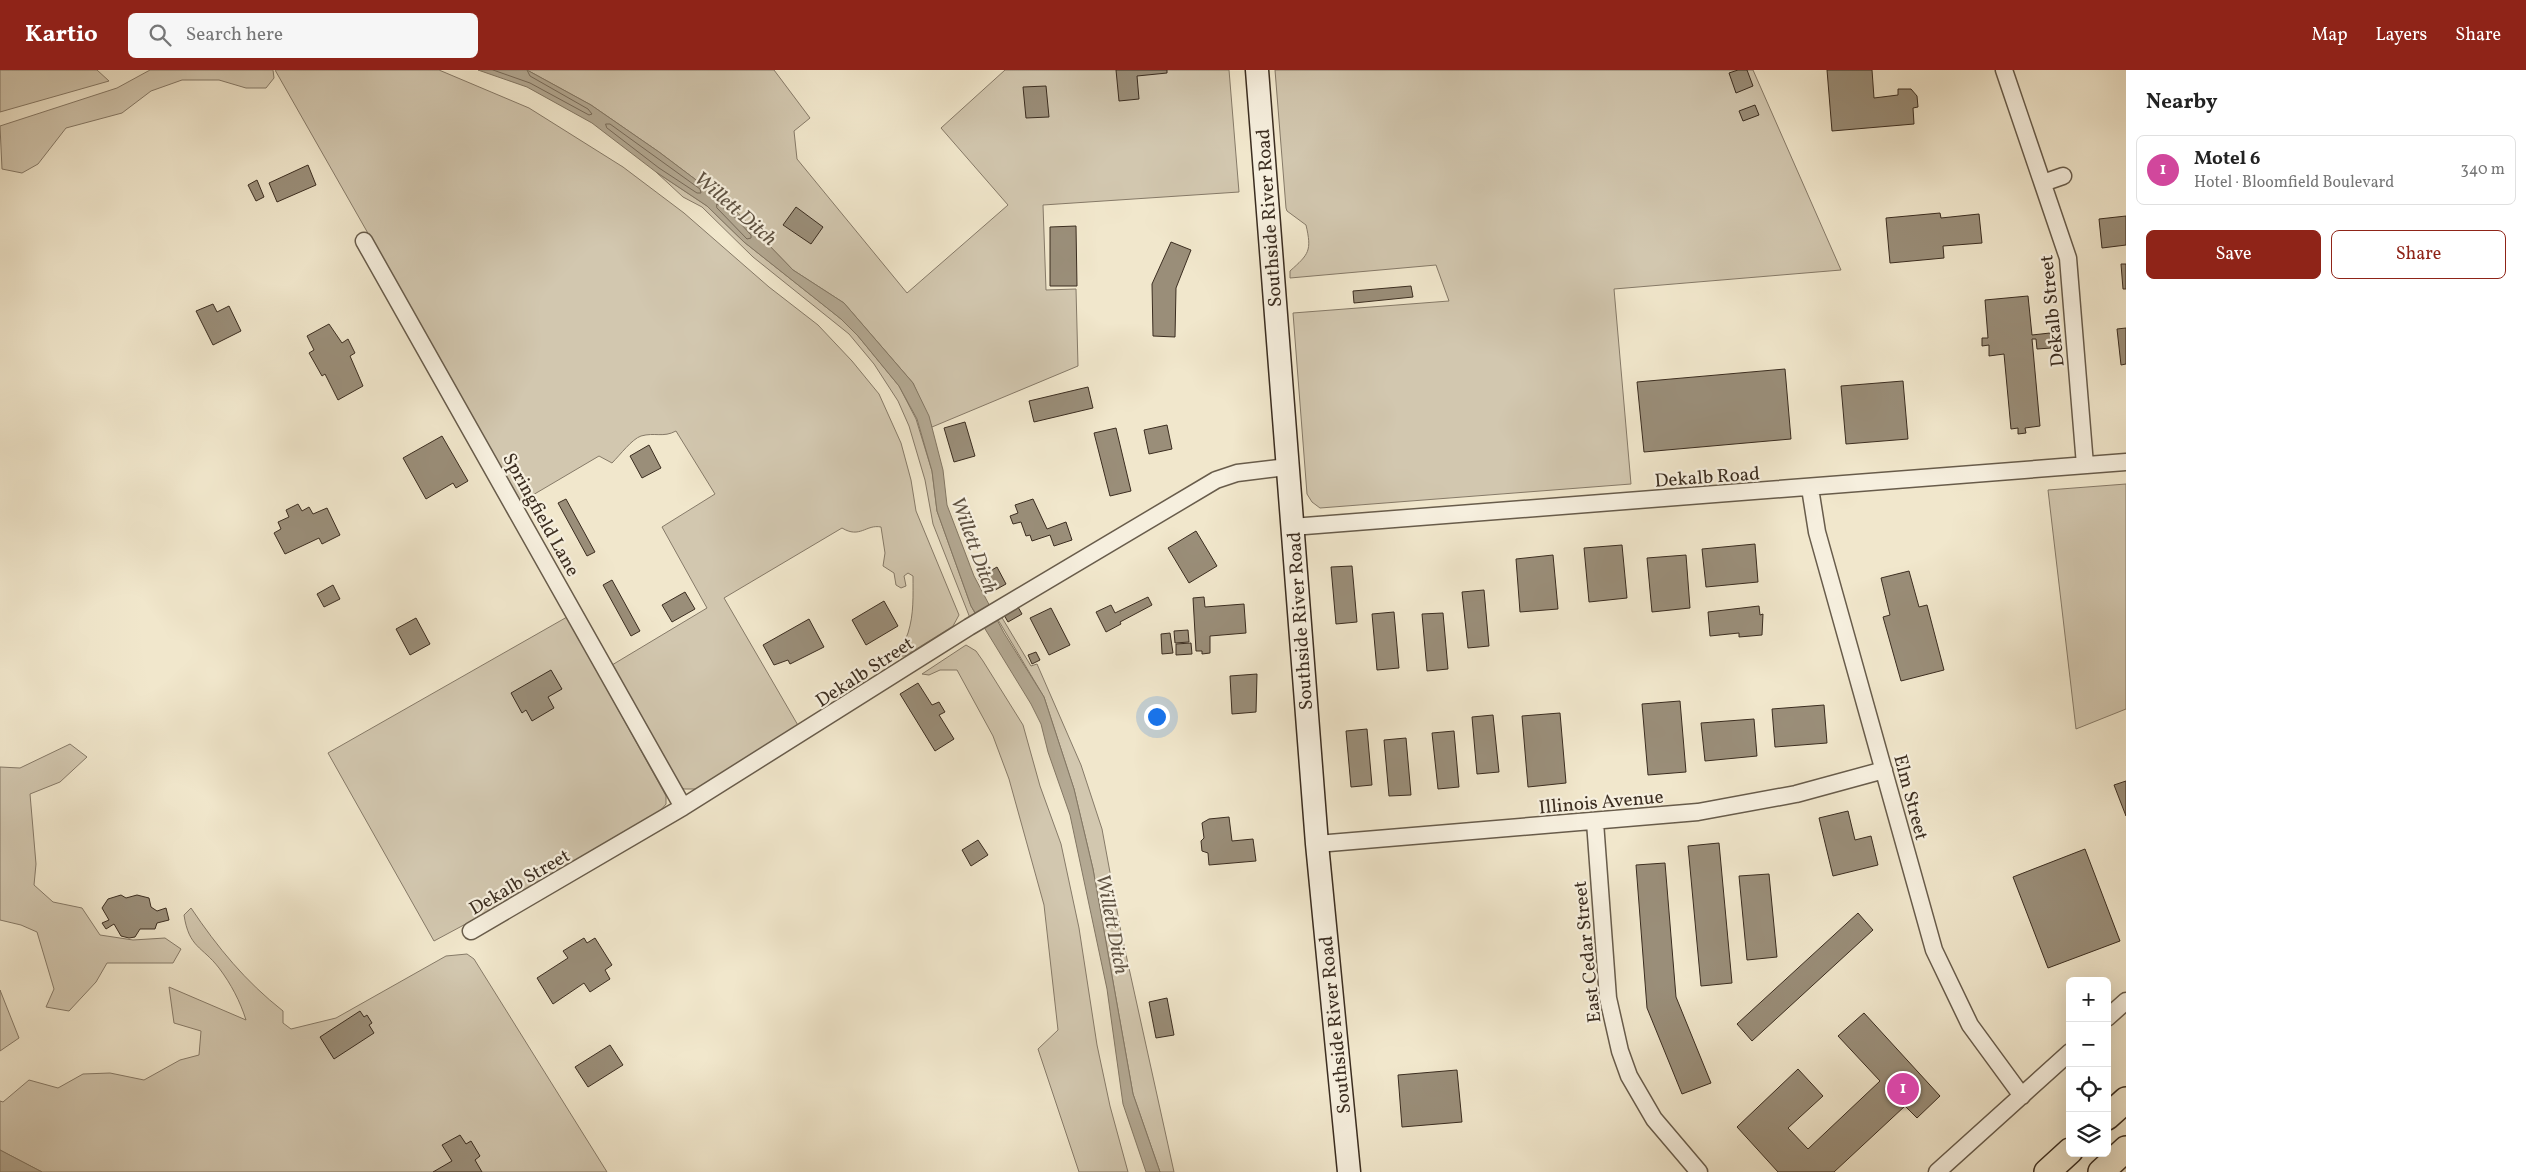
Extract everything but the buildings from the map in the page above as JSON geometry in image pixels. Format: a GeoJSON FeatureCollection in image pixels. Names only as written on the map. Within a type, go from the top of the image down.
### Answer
{"type":"FeatureCollection","features":[{"type":"Feature","properties":{"kind":"main road","name":"Southside River Road"},"geometry":{"type":"LineString","coordinates":[[1257,70],[1317,844],[1349,1172]]}},
{"type":"Feature","properties":{"kind":"main road"},"geometry":{"type":"LineString","coordinates":[[2111,1113],[2126,1100]]}},
{"type":"Feature","properties":{"kind":"main road"},"geometry":{"type":"LineString","coordinates":[[2101,1172],[2126,1149]]}},
{"type":"Feature","properties":{"kind":"main road"},"geometry":{"type":"LineString","coordinates":[[2047,1172],[2066,1155]]}},
{"type":"Feature","properties":{"kind":"street","name":"Dekalb Street"},"geometry":{"type":"LineString","coordinates":[[2004,70],[2068,258],[2085,465]]}},
{"type":"Feature","properties":{"kind":"street"},"geometry":{"type":"LineString","coordinates":[[2043,183],[2063,176]]}},
{"type":"Feature","properties":{"kind":"street","name":"Springfield Lane"},"geometry":{"type":"LineString","coordinates":[[364,241],[683,807]]}},
{"type":"Feature","properties":{"kind":"street","name":"Dekalb Road"},"geometry":{"type":"LineString","coordinates":[[1292,527],[2126,462]]}},
{"type":"Feature","properties":{"kind":"street","name":"Dekalb Street"},"geometry":{"type":"LineString","coordinates":[[471,931],[683,807],[1001,608],[1216,480],[1237,473],[1287,468]]}},
{"type":"Feature","properties":{"kind":"street","name":"Elm Street"},"geometry":{"type":"LineString","coordinates":[[1810,488],[1817,532],[1934,950],[1970,1025],[2022,1096]]}},
{"type":"Feature","properties":{"kind":"street","name":"Illinois Avenue"},"geometry":{"type":"LineString","coordinates":[[1317,844],[1595,822],[1748,804],[1796,794],[1884,770]]}},
{"type":"Feature","properties":{"kind":"street","name":"East Cedar Street"},"geometry":{"type":"LineString","coordinates":[[1595,822],[1608,998],[1620,1050],[1634,1084],[1654,1120],[1699,1172]]}},
{"type":"Feature","properties":{"kind":"street"},"geometry":{"type":"LineString","coordinates":[[2111,1014],[2126,1001]]}},
{"type":"Feature","properties":{"kind":"street"},"geometry":{"type":"LineString","coordinates":[[1936,1172],[2066,1056]]}},
{"type":"Feature","properties":{"kind":"shaded area"},"geometry":{"type":"Polygon","coordinates":[[[0,70],[97,70],[109,81],[0,112],[0,70]]]}},
{"type":"Feature","properties":{"kind":"shaded area"},"geometry":{"type":"Polygon","coordinates":[[[150,70],[273,70],[274,78],[266,88],[246,88],[219,80],[182,80],[151,91],[122,113],[66,128],[38,164],[22,173],[2,169],[0,126],[117,88],[150,70]]]}},
{"type":"Feature","properties":{"kind":"shaded area"},"geometry":{"type":"Polygon","coordinates":[[[275,70],[439,70],[529,108],[623,167],[684,213],[769,287],[818,325],[852,361],[879,394],[901,443],[911,480],[916,511],[959,615],[953,626],[905,656],[901,656],[911,619],[913,576],[908,573],[904,576],[906,586],[901,588],[896,585],[894,573],[883,566],[885,553],[881,527],[871,527],[858,532],[842,528],[724,598],[799,727],[696,789],[684,789],[680,786],[612,665],[707,608],[662,527],[715,494],[676,431],[667,434],[641,436],[630,444],[612,463],[599,456],[521,502],[275,70]]]}},
{"type":"Feature","properties":{"kind":"shaded area"},"geometry":{"type":"Polygon","coordinates":[[[527,70],[774,70],[810,118],[794,131],[797,159],[907,293],[1008,205],[941,128],[1005,70],[1229,70],[1239,192],[1043,205],[1046,290],[1076,289],[1078,366],[932,427],[913,383],[844,303],[793,270],[732,207],[659,152],[591,105],[527,70]]]}},
{"type":"Feature","properties":{"kind":"shaded area"},"geometry":{"type":"Polygon","coordinates":[[[1275,70],[1753,70],[1841,270],[1614,289],[1631,484],[1320,508],[1312,502],[1307,494],[1293,313],[1449,301],[1436,265],[1290,278],[1290,271],[1305,256],[1309,241],[1306,225],[1287,211],[1286,208],[1275,70]]]}},
{"type":"Feature","properties":{"kind":"shaded area"},"geometry":{"type":"Polygon","coordinates":[[[656,172],[707,206],[744,242],[841,319],[858,336],[899,386],[916,419],[932,471],[937,511],[971,606],[976,615],[970,618],[933,524],[925,480],[909,426],[898,401],[874,364],[849,334],[753,257],[702,207],[683,197],[656,172]]]}},
{"type":"Feature","properties":{"kind":"shaded area"},"geometry":{"type":"Polygon","coordinates":[[[2126,484],[2126,709],[2076,729],[2048,490],[2126,484]]]}},
{"type":"Feature","properties":{"kind":"shaded area"},"geometry":{"type":"Polygon","coordinates":[[[1001,616],[1031,666],[1037,664],[1081,765],[1102,829],[1121,932],[1174,1172],[1160,1172],[1133,1094],[1093,869],[1074,789],[1044,697],[997,618],[1001,616]]]}},
{"type":"Feature","properties":{"kind":"shaded area"},"geometry":{"type":"Polygon","coordinates":[[[567,617],[666,796],[666,804],[660,811],[529,890],[434,941],[328,753],[567,617]]]}},
{"type":"Feature","properties":{"kind":"shaded area"},"geometry":{"type":"Polygon","coordinates":[[[966,645],[976,651],[1023,725],[1040,786],[1061,844],[1079,928],[1097,1045],[1110,1106],[1128,1172],[1079,1172],[1038,1049],[1058,1030],[1044,905],[1009,779],[993,736],[957,670],[940,670],[929,675],[922,674],[966,645]]]}},
{"type":"Feature","properties":{"kind":"shaded area"},"geometry":{"type":"Polygon","coordinates":[[[70,744],[87,757],[60,782],[30,794],[36,864],[34,885],[53,902],[82,908],[100,935],[133,940],[165,938],[181,949],[173,963],[107,963],[96,982],[69,1011],[46,1007],[54,989],[37,932],[21,925],[0,920],[0,767],[20,768],[70,744]]]}},
{"type":"Feature","properties":{"kind":"shaded area"},"geometry":{"type":"Polygon","coordinates":[[[191,908],[211,937],[244,976],[283,1011],[283,1023],[291,1029],[336,1018],[446,956],[467,954],[474,959],[607,1172],[42,1172],[0,1150],[0,1101],[3,1102],[29,1080],[58,1088],[83,1074],[110,1073],[144,1080],[180,1060],[199,1055],[201,1031],[174,1023],[169,987],[246,1020],[238,999],[227,980],[189,934],[184,915],[191,908]]]}},
{"type":"Feature","properties":{"kind":"shaded area"},"geometry":{"type":"Polygon","coordinates":[[[0,990],[19,1038],[0,1051],[0,990]]]}},
{"type":"Feature","properties":{"kind":"water"},"geometry":{"type":"Polygon","coordinates":[[[478,70],[527,70],[591,105],[659,152],[732,207],[793,270],[844,303],[913,383],[929,416],[943,470],[947,505],[974,576],[1004,633],[1044,697],[1074,789],[1093,869],[1133,1094],[1160,1172],[1146,1172],[1123,1104],[1107,989],[1070,815],[1048,752],[1041,724],[1031,704],[971,606],[937,511],[932,471],[917,419],[899,386],[858,336],[841,319],[744,242],[707,206],[656,172],[592,123],[527,87],[478,70]]]}},
{"type":"Feature","properties":{"kind":"water"},"geometry":{"type":"Polygon","coordinates":[[[0,1150],[42,1172],[0,1172],[0,1150]]]}},
{"type":"Feature","properties":{"kind":"place","name":"Motel 6"},"geometry":{"type":"Point","coordinates":[1903,1089]}},
{"type":"Feature","properties":{"kind":"water label","name":"Willett Ditch"},"geometry":{"type":"Point","coordinates":[736,208]}},
{"type":"Feature","properties":{"kind":"water label","name":"Willett Ditch"},"geometry":{"type":"Point","coordinates":[975,545]}},
{"type":"Feature","properties":{"kind":"water label","name":"Willett Ditch"},"geometry":{"type":"Point","coordinates":[1113,924]}}]}
